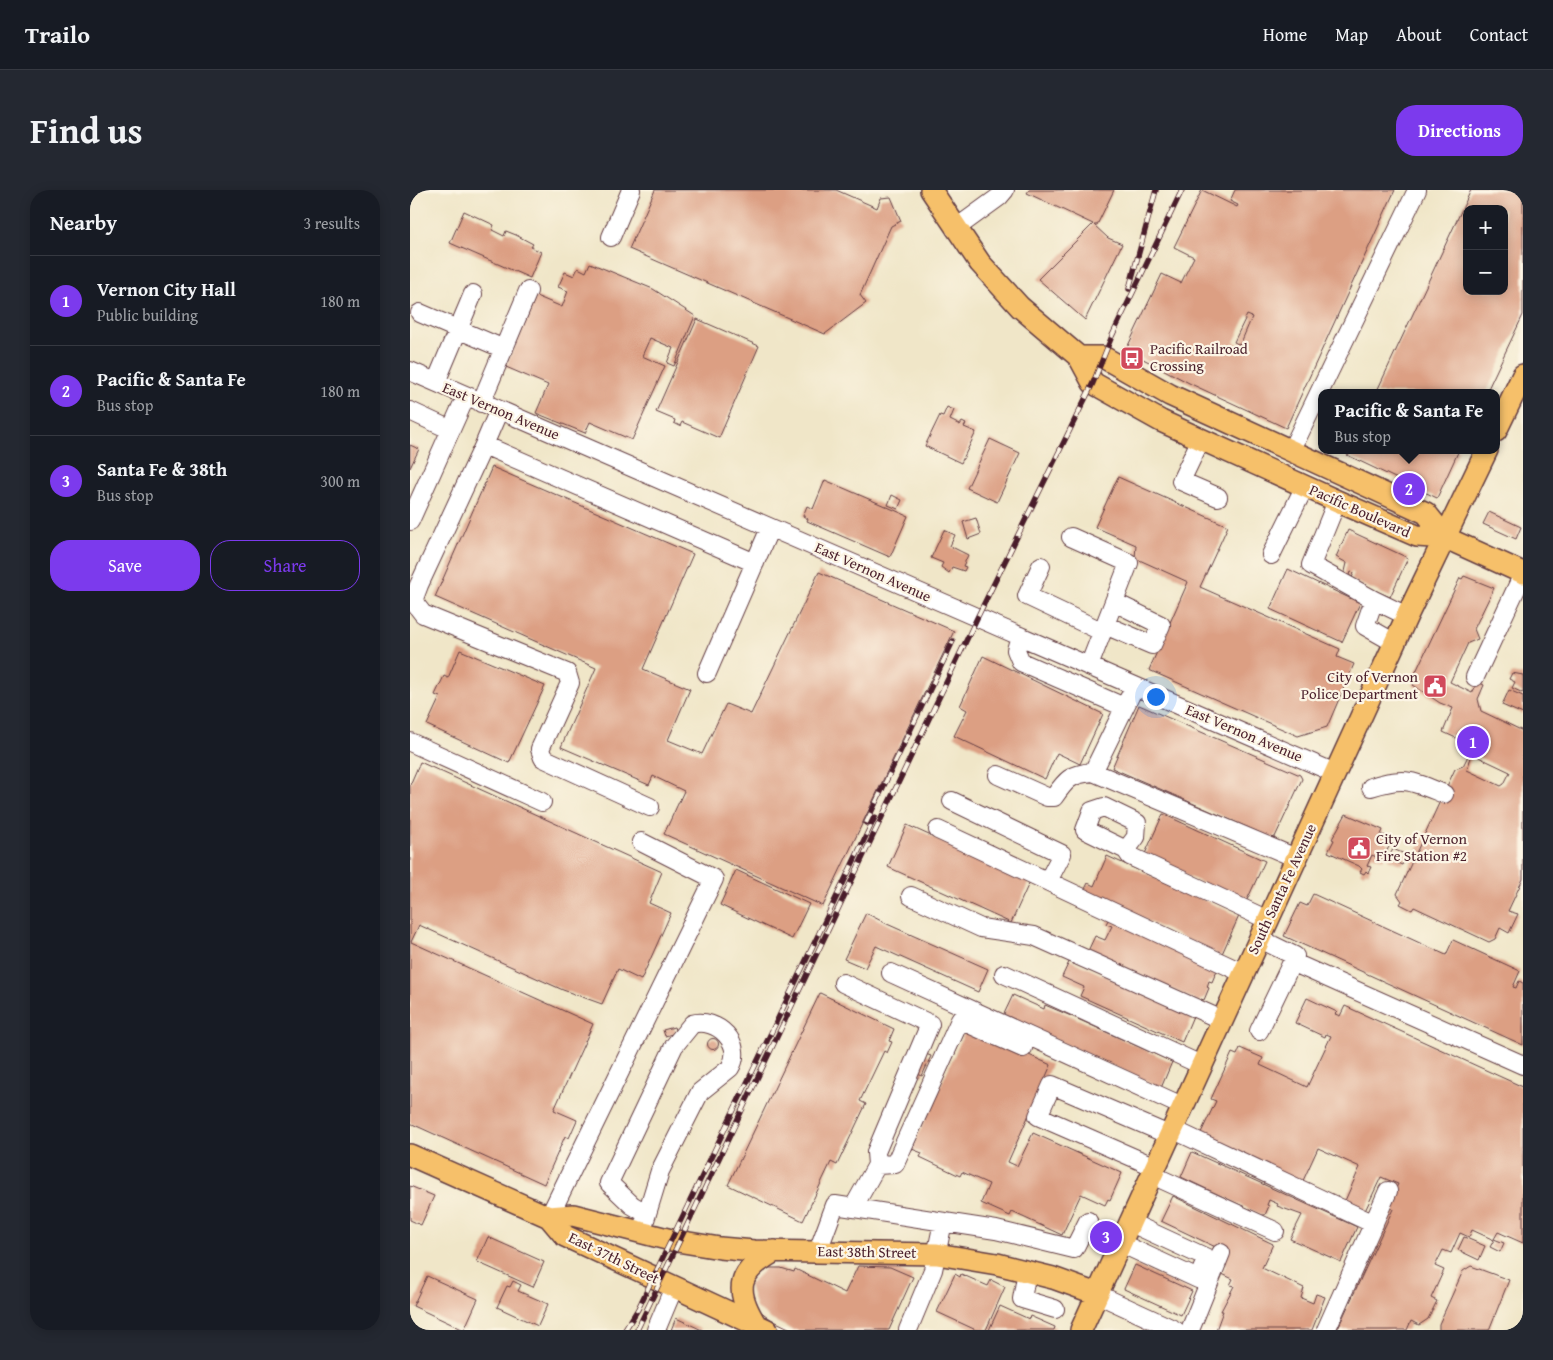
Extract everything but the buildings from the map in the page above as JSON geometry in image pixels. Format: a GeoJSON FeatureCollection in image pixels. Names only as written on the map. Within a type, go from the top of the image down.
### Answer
{"type":"FeatureCollection","features":[{"type":"Feature","properties":{"kind":"main road","name":"Pacific Boulevard"},"geometry":{"type":"LineString","coordinates":[[931,190],[955,229],[980,263],[1020,307],[1078,357],[1093,383],[1122,401],[1337,501],[1417,536],[1446,538]]}},
{"type":"Feature","properties":{"kind":"main road","name":"Pacific Boulevard"},"geometry":{"type":"LineString","coordinates":[[1078,357],[1104,357],[1164,392],[1426,514],[1446,538]]}},
{"type":"Feature","properties":{"kind":"main road"},"geometry":{"type":"LineString","coordinates":[[1500,423],[1523,375]]}},
{"type":"Feature","properties":{"kind":"main road","name":"South Santa Fe Avenue"},"geometry":{"type":"LineString","coordinates":[[1081,1330],[1407,616],[1486,454]]}},
{"type":"Feature","properties":{"kind":"main road"},"geometry":{"type":"LineString","coordinates":[[1446,538],[1523,574]]}},
{"type":"Feature","properties":{"kind":"main road","name":"East 37th Street"},"geometry":{"type":"LineString","coordinates":[[410,1155],[549,1218],[565,1236],[762,1327]]}},
{"type":"Feature","properties":{"kind":"main road","name":"East 38th Street"},"geometry":{"type":"LineString","coordinates":[[549,1218],[573,1215],[644,1223],[720,1248],[937,1254],[1027,1271],[1097,1294]]}},
{"type":"Feature","properties":{"kind":"main road"},"geometry":{"type":"LineString","coordinates":[[762,1327],[744,1303],[742,1294],[745,1276],[757,1261],[775,1251]]}},
{"type":"Feature","properties":{"kind":"street"},"geometry":{"type":"LineString","coordinates":[[611,237],[631,190]]}},
{"type":"Feature","properties":{"kind":"street"},"geometry":{"type":"LineString","coordinates":[[955,229],[999,197],[1005,190]]}},
{"type":"Feature","properties":{"kind":"street"},"geometry":{"type":"LineString","coordinates":[[1321,389],[1417,190]]}},
{"type":"Feature","properties":{"kind":"street"},"geometry":{"type":"LineString","coordinates":[[410,521],[451,430],[474,399],[504,349],[528,291]]}},
{"type":"Feature","properties":{"kind":"street"},"geometry":{"type":"LineString","coordinates":[[436,382],[473,294]]}},
{"type":"Feature","properties":{"kind":"street"},"geometry":{"type":"LineString","coordinates":[[420,314],[504,349]]}},
{"type":"Feature","properties":{"kind":"street","name":"East Vernon Avenue"},"geometry":{"type":"LineString","coordinates":[[410,371],[1335,773]]}},
{"type":"Feature","properties":{"kind":"street"},"geometry":{"type":"LineString","coordinates":[[1291,451],[1318,395]]}},
{"type":"Feature","properties":{"kind":"street"},"geometry":{"type":"LineString","coordinates":[[499,410],[413,601],[423,614],[567,673],[570,683],[540,749],[543,758],[650,807]]}},
{"type":"Feature","properties":{"kind":"street"},"geometry":{"type":"LineString","coordinates":[[410,412],[451,430]]}},
{"type":"Feature","properties":{"kind":"street"},"geometry":{"type":"LineString","coordinates":[[1201,439],[1181,481],[1218,497]]}},
{"type":"Feature","properties":{"kind":"street"},"geometry":{"type":"LineString","coordinates":[[484,445],[755,563]]}},
{"type":"Feature","properties":{"kind":"street"},"geometry":{"type":"LineString","coordinates":[[1271,555],[1305,486]]}},
{"type":"Feature","properties":{"kind":"street"},"geometry":{"type":"LineString","coordinates":[[1337,501],[1311,565],[1407,616]]}},
{"type":"Feature","properties":{"kind":"street"},"geometry":{"type":"LineString","coordinates":[[707,673],[770,528]]}},
{"type":"Feature","properties":{"kind":"street"},"geometry":{"type":"LineString","coordinates":[[1070,537],[1129,563],[1104,628],[1090,692]]}},
{"type":"Feature","properties":{"kind":"street"},"geometry":{"type":"LineString","coordinates":[[1041,566],[1027,596],[1104,628],[1152,645],[1161,625],[1114,602]]}},
{"type":"Feature","properties":{"kind":"street"},"geometry":{"type":"LineString","coordinates":[[1475,677],[1523,574]]}},
{"type":"Feature","properties":{"kind":"street"},"geometry":{"type":"LineString","coordinates":[[1374,600],[1365,626],[1395,643]]}},
{"type":"Feature","properties":{"kind":"street"},"geometry":{"type":"LineString","coordinates":[[1020,636],[1016,650],[1021,662],[1124,707]]}},
{"type":"Feature","properties":{"kind":"street"},"geometry":{"type":"LineString","coordinates":[[1092,772],[1135,686]]}},
{"type":"Feature","properties":{"kind":"street"},"geometry":{"type":"LineString","coordinates":[[410,742],[542,802]]}},
{"type":"Feature","properties":{"kind":"street"},"geometry":{"type":"LineString","coordinates":[[998,775],[1047,797],[1054,797],[1072,776],[1077,773],[1092,772],[1296,858]]}},
{"type":"Feature","properties":{"kind":"street"},"geometry":{"type":"LineString","coordinates":[[1371,787],[1389,781],[1406,780],[1444,794]]}},
{"type":"Feature","properties":{"kind":"street"},"geometry":{"type":"LineString","coordinates":[[952,802],[1062,854],[1048,881]]}},
{"type":"Feature","properties":{"kind":"street"},"geometry":{"type":"LineString","coordinates":[[938,830],[1243,973]]}},
{"type":"Feature","properties":{"kind":"street"},"geometry":{"type":"LineString","coordinates":[[549,1218],[714,879],[641,842]]}},
{"type":"Feature","properties":{"kind":"street"},"geometry":{"type":"LineString","coordinates":[[1126,850],[1130,856],[1264,929],[1295,956],[1259,1030]]}},
{"type":"Feature","properties":{"kind":"street"},"geometry":{"type":"LineString","coordinates":[[911,896],[981,928],[1034,936],[1222,1020]]}},
{"type":"Feature","properties":{"kind":"street"},"geometry":{"type":"LineString","coordinates":[[1292,962],[1523,1065]]}},
{"type":"Feature","properties":{"kind":"street"},"geometry":{"type":"LineString","coordinates":[[891,973],[1182,1106]]}},
{"type":"Feature","properties":{"kind":"street"},"geometry":{"type":"LineString","coordinates":[[1004,974],[1201,1065]]}},
{"type":"Feature","properties":{"kind":"street"},"geometry":{"type":"LineString","coordinates":[[843,983],[930,1024],[876,1152],[877,1165],[852,1208]]}},
{"type":"Feature","properties":{"kind":"street"},"geometry":{"type":"LineString","coordinates":[[877,1165],[894,1164],[960,1020],[1023,1048]]}},
{"type":"Feature","properties":{"kind":"street"},"geometry":{"type":"LineString","coordinates":[[706,1022],[714,1024],[728,1037],[734,1048],[733,1063],[730,1068],[700,1092],[660,1171],[644,1223],[632,1205],[609,1183],[674,1046],[692,1024],[706,1022]]}},
{"type":"Feature","properties":{"kind":"street"},"geometry":{"type":"LineString","coordinates":[[1275,1231],[1038,1116],[1052,1085],[1171,1132],[1304,1190],[1374,1224]]}},
{"type":"Feature","properties":{"kind":"street"},"geometry":{"type":"LineString","coordinates":[[1326,1330],[1388,1191]]}},
{"type":"Feature","properties":{"kind":"street"},"geometry":{"type":"LineString","coordinates":[[818,1251],[835,1205],[996,1230],[1074,1249],[1088,1221]]}},
{"type":"Feature","properties":{"kind":"street"},"geometry":{"type":"LineString","coordinates":[[908,1330],[933,1270],[943,1222]]}},
{"type":"Feature","properties":{"kind":"street"},"geometry":{"type":"LineString","coordinates":[[1129,1222],[1207,1258],[1198,1279],[1203,1297]]}},
{"type":"Feature","properties":{"kind":"street"},"geometry":{"type":"LineString","coordinates":[[1120,1243],[1198,1279]]}},
{"type":"Feature","properties":{"kind":"street"},"geometry":{"type":"LineString","coordinates":[[1190,1330],[1221,1253]]}},
{"type":"Feature","properties":{"kind":"street"},"geometry":{"type":"LineString","coordinates":[[1027,1271],[1022,1299],[1055,1309]]}},
{"type":"Feature","properties":{"kind":"street"},"geometry":{"type":"LineString","coordinates":[[656,1330],[674,1287]]}},
{"type":"Feature","properties":{"kind":"street","name":"East 38th Street"},"geometry":{"type":"LineString","coordinates":[[1097,1294],[1175,1330]]}},
{"type":"Feature","properties":{"kind":"railway"},"geometry":{"type":"LineString","coordinates":[[1129,289],[1156,190]]}},
{"type":"Feature","properties":{"kind":"railway"},"geometry":{"type":"LineString","coordinates":[[637,1330],[977,618],[1093,383],[1112,336],[1182,190]]}},
{"type":"Feature","properties":{"kind":"railway"},"geometry":{"type":"LineString","coordinates":[[866,823],[953,641]]}},
{"type":"Feature","properties":{"kind":"railway"},"geometry":{"type":"LineString","coordinates":[[625,1330],[638,1309],[875,817]]}},
{"type":"Feature","properties":{"kind":"place","name":"Pacific Railroad Crossing"},"geometry":{"type":"Point","coordinates":[1132,358]}},
{"type":"Feature","properties":{"kind":"place","name":"Pacific & Santa Fe"},"geometry":{"type":"Point","coordinates":[1409,489]}},
{"type":"Feature","properties":{"kind":"place","name":"City of Vernon Police Department"},"geometry":{"type":"Point","coordinates":[1435,686]}},
{"type":"Feature","properties":{"kind":"place","name":"Vernon City Hall"},"geometry":{"type":"Point","coordinates":[1473,742]}},
{"type":"Feature","properties":{"kind":"place","name":"City of Vernon Fire Station #2"},"geometry":{"type":"Point","coordinates":[1359,848]}},
{"type":"Feature","properties":{"kind":"place","name":"Santa Fe & 38th"},"geometry":{"type":"Point","coordinates":[1106,1237]}}]}
